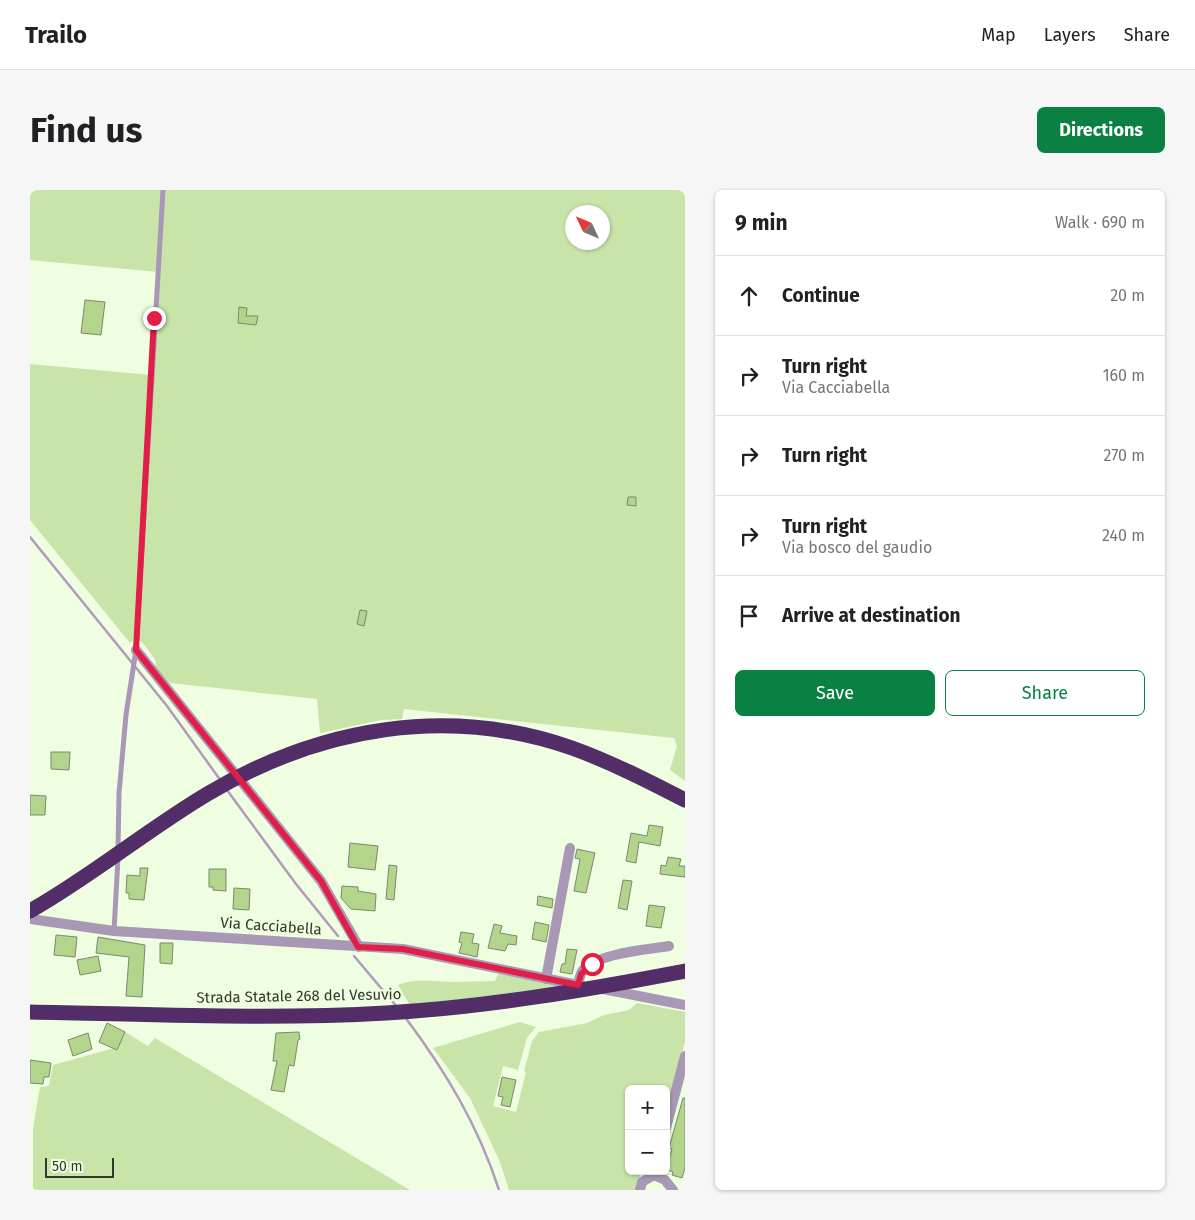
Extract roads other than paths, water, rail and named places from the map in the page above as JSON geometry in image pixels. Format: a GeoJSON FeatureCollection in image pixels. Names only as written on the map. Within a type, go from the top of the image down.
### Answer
{"type":"FeatureCollection","features":[{"type":"Feature","properties":{"kind":"highway"},"geometry":{"type":"LineString","coordinates":[[30,911],[194,803],[246,772],[285,754],[360,732],[403,727],[445,726],[488,728],[530,736],[572,748],[611,763],[685,800]]}},
{"type":"Feature","properties":{"kind":"highway","name":"Strada Statale 268 del Vesuvio"},"geometry":{"type":"LineString","coordinates":[[30,1012],[332,1016],[385,1013],[521,1000],[577,988],[623,983],[685,971]]}},
{"type":"Feature","properties":{"kind":"street"},"geometry":{"type":"LineString","coordinates":[[135,656],[321,881],[358,947]]}},
{"type":"Feature","properties":{"kind":"street"},"geometry":{"type":"LineString","coordinates":[[546,979],[570,848]]}},
{"type":"Feature","properties":{"kind":"street","name":"Via Cacciabella"},"geometry":{"type":"LineString","coordinates":[[30,919],[114,931],[403,949],[546,979],[577,988],[685,1006]]}},
{"type":"Feature","properties":{"kind":"street"},"geometry":{"type":"LineString","coordinates":[[577,988],[581,974],[592,964],[617,955],[669,946]]}},
{"type":"Feature","properties":{"kind":"street"},"geometry":{"type":"LineString","coordinates":[[670,1113],[685,1056]]}},
{"type":"Feature","properties":{"kind":"street"},"geometry":{"type":"LineString","coordinates":[[640,1190],[642,1182],[651,1175]]}},
{"type":"Feature","properties":{"kind":"street"},"geometry":{"type":"LineString","coordinates":[[657,1175],[665,1180],[673,1190]]}},
{"type":"Feature","properties":{"kind":"lane"},"geometry":{"type":"LineString","coordinates":[[114,931],[120,821],[119,793],[126,715],[135,656],[163,190]]}},
{"type":"Feature","properties":{"kind":"waterway"},"geometry":{"type":"LineString","coordinates":[[30,537],[167,706],[221,781]]}},
{"type":"Feature","properties":{"kind":"waterway"},"geometry":{"type":"LineString","coordinates":[[227,790],[296,884],[338,936]]}},
{"type":"Feature","properties":{"kind":"waterway"},"geometry":{"type":"LineString","coordinates":[[354,956],[397,1007]]}},
{"type":"Feature","properties":{"kind":"waterway"},"geometry":{"type":"LineString","coordinates":[[405,1017],[434,1058],[471,1121],[491,1166],[499,1190]]}}]}
